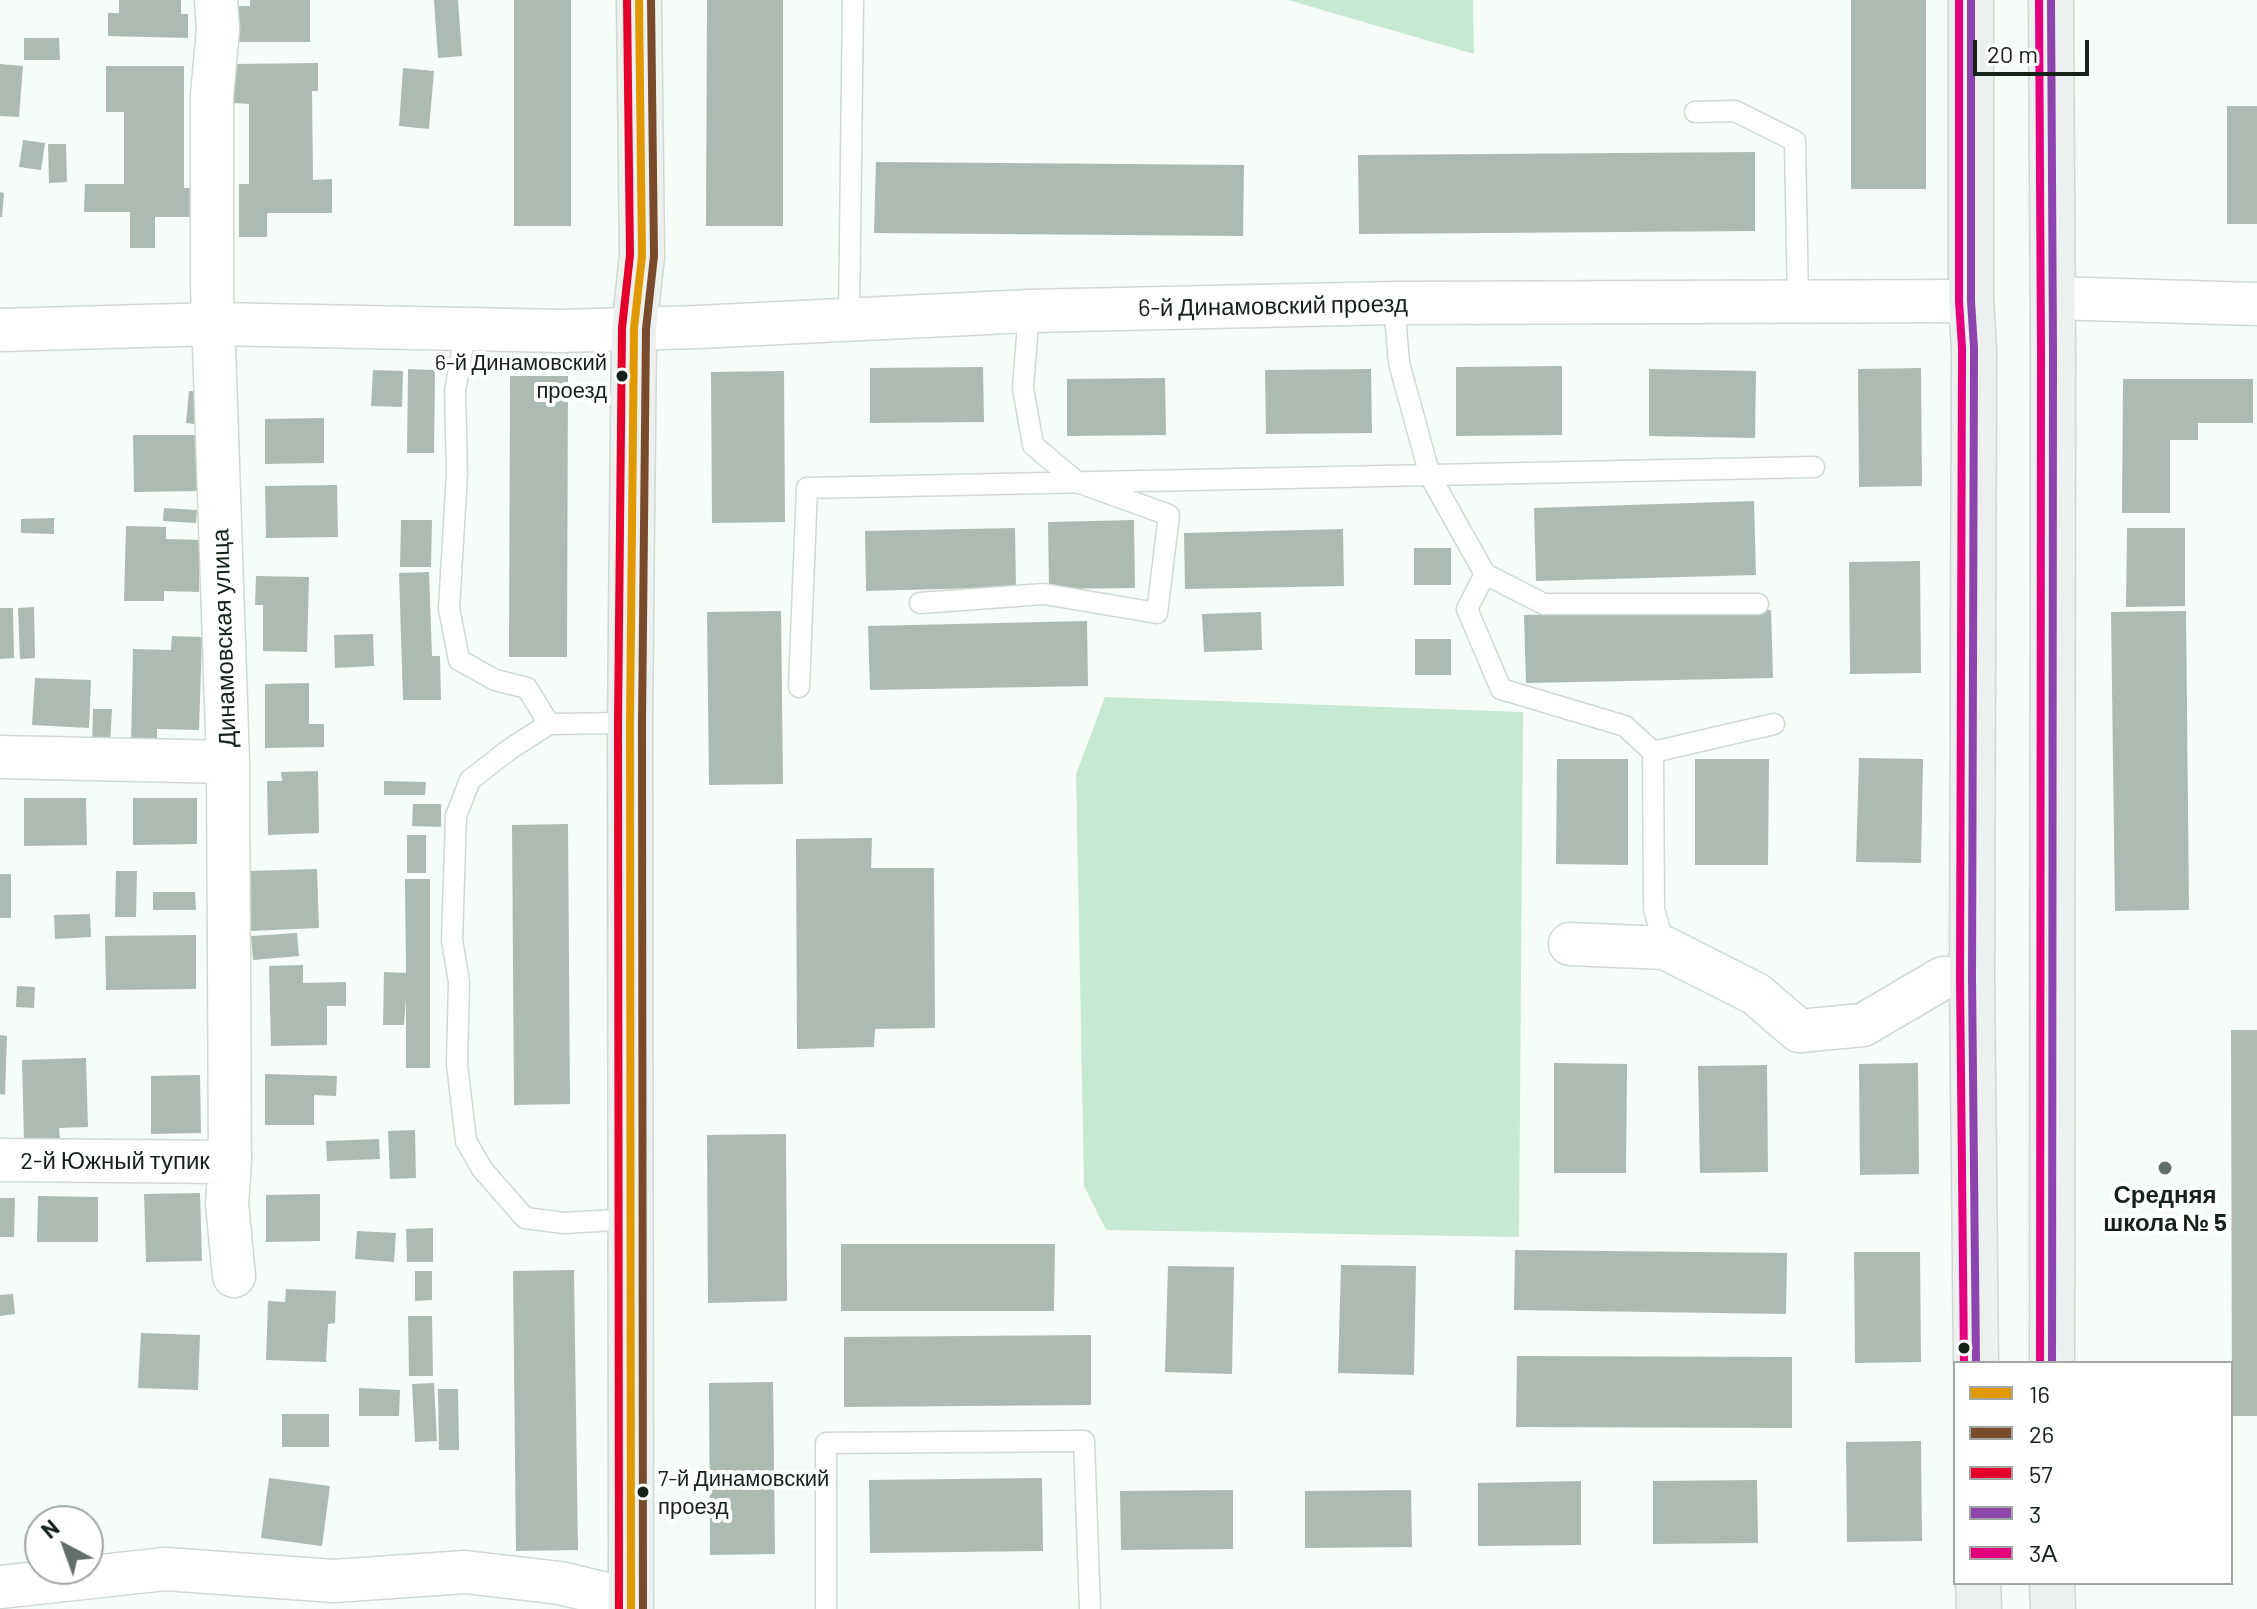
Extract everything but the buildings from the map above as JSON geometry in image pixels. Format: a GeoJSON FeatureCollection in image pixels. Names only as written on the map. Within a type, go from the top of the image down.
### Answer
{"type":"FeatureCollection","features":[{"type":"Feature","properties":{"kind":"street","name":"Динамовская улица"},"geometry":{"type":"LineString","coordinates":[[216,0],[218,30],[212,95],[212,286],[228,762],[230,1162],[227,1204],[234,1276]]}},
{"type":"Feature","properties":{"kind":"street"},"geometry":{"type":"LineString","coordinates":[[0,1587],[165,1569],[334,1581],[367,1594],[465,1572],[560,1583],[631,1604],[630,723],[634,328],[642,256],[639,0]]}},
{"type":"Feature","properties":{"kind":"street"},"geometry":{"type":"LineString","coordinates":[[1971,0],[1971,301],[1974,348],[1972,978],[1976,1361]]}},
{"type":"Feature","properties":{"kind":"street"},"geometry":{"type":"LineString","coordinates":[[2051,0],[2052,1361]]}},
{"type":"Feature","properties":{"kind":"street"},"geometry":{"type":"LineString","coordinates":[[2053,298],[2257,304]]}},
{"type":"Feature","properties":{"kind":"street","name":"6-й Динамовский проезд"},"geometry":{"type":"LineString","coordinates":[[0,330],[215,324],[561,331],[1029,311],[1394,303],[1971,301]]}},
{"type":"Feature","properties":{"kind":"street"},"geometry":{"type":"LineString","coordinates":[[0,757],[228,762]]}},
{"type":"Feature","properties":{"kind":"street"},"geometry":{"type":"LineString","coordinates":[[1570,944],[1665,948],[1756,994],[1799,1031],[1863,1025],[1943,978],[1972,978]]}},
{"type":"Feature","properties":{"kind":"street","name":"2-й Южный тупик"},"geometry":{"type":"LineString","coordinates":[[0,1160],[230,1162]]}},
{"type":"Feature","properties":{"kind":"street"},"geometry":{"type":"LineString","coordinates":[[1978,1585],[1979,1609]]}},
{"type":"Feature","properties":{"kind":"street"},"geometry":{"type":"LineString","coordinates":[[2052,1585],[2053,1609]]}},
{"type":"Feature","properties":{"kind":"lane"},"geometry":{"type":"LineString","coordinates":[[849,319],[853,0]]}},
{"type":"Feature","properties":{"kind":"lane"},"geometry":{"type":"LineString","coordinates":[[1695,112],[1735,111],[1795,141],[1798,302]]}},
{"type":"Feature","properties":{"kind":"lane"},"geometry":{"type":"LineString","coordinates":[[1394,303],[1399,363],[1430,476],[1485,574],[1544,604],[1758,604]]}},
{"type":"Feature","properties":{"kind":"lane"},"geometry":{"type":"LineString","coordinates":[[920,603],[1044,594],[1157,613],[1169,515],[1077,482],[1033,445],[1023,388],[1029,311]]}},
{"type":"Feature","properties":{"kind":"lane"},"geometry":{"type":"LineString","coordinates":[[466,329],[455,391],[457,473],[449,608],[459,660],[495,680],[527,688],[549,724]]}},
{"type":"Feature","properties":{"kind":"lane"},"geometry":{"type":"LineString","coordinates":[[799,687],[807,488],[1814,467]]}},
{"type":"Feature","properties":{"kind":"lane"},"geometry":{"type":"LineString","coordinates":[[1485,574],[1467,609],[1501,689],[1625,726],[1653,752],[1654,909],[1665,948]]}},
{"type":"Feature","properties":{"kind":"lane"},"geometry":{"type":"LineString","coordinates":[[630,723],[549,724],[470,780],[456,816],[452,940],[459,982],[457,1064],[466,1141],[482,1169],[525,1218],[564,1223],[631,1219]]}},
{"type":"Feature","properties":{"kind":"lane"},"geometry":{"type":"LineString","coordinates":[[1653,752],[1774,724]]}},
{"type":"Feature","properties":{"kind":"lane"},"geometry":{"type":"LineString","coordinates":[[826,1609],[826,1443],[1084,1441],[1090,1609]]}},
{"type":"Feature","properties":{"kind":"green space"},"geometry":{"type":"Polygon","coordinates":[[[1288,0],[1473,0],[1474,54],[1288,0]]]}},
{"type":"Feature","properties":{"kind":"green space"},"geometry":{"type":"Polygon","coordinates":[[[1105,697],[1523,712],[1519,1237],[1106,1230],[1084,1186],[1076,774],[1105,697]]]}},
{"type":"Feature","properties":{"kind":"transit line","name":"57"},"geometry":{"type":"LineString","coordinates":[[619,1609],[618,723],[622,328],[630,255],[627,0]]}},
{"type":"Feature","properties":{"kind":"transit line","name":"16"},"geometry":{"type":"LineString","coordinates":[[631,1609],[630,723],[634,328],[642,256],[639,0]]}},
{"type":"Feature","properties":{"kind":"transit line","name":"26"},"geometry":{"type":"LineString","coordinates":[[643,1609],[642,723],[646,329],[654,256],[651,0]]}},
{"type":"Feature","properties":{"kind":"transit line","name":"3А"},"geometry":{"type":"LineString","coordinates":[[1959,0],[1959,301],[1962,348],[1960,978],[1964,1361]]}},
{"type":"Feature","properties":{"kind":"transit line","name":"3"},"geometry":{"type":"LineString","coordinates":[[1971,0],[1971,301],[1974,348],[1972,978],[1976,1361]]}},
{"type":"Feature","properties":{"kind":"transit line","name":"3А"},"geometry":{"type":"LineString","coordinates":[[2039,0],[2040,1361]]}},
{"type":"Feature","properties":{"kind":"transit line","name":"3"},"geometry":{"type":"LineString","coordinates":[[2051,0],[2052,1361]]}},
{"type":"Feature","properties":{"kind":"place","name":"6-й Динамовский проезд"},"geometry":{"type":"Point","coordinates":[622,376]}},
{"type":"Feature","properties":{"kind":"place","name":"Средняя школа № 5"},"geometry":{"type":"Point","coordinates":[2165,1168]}},
{"type":"Feature","properties":{"kind":"place","name":"7-й Динамовский проезд"},"geometry":{"type":"Point","coordinates":[643,1492]}}]}
